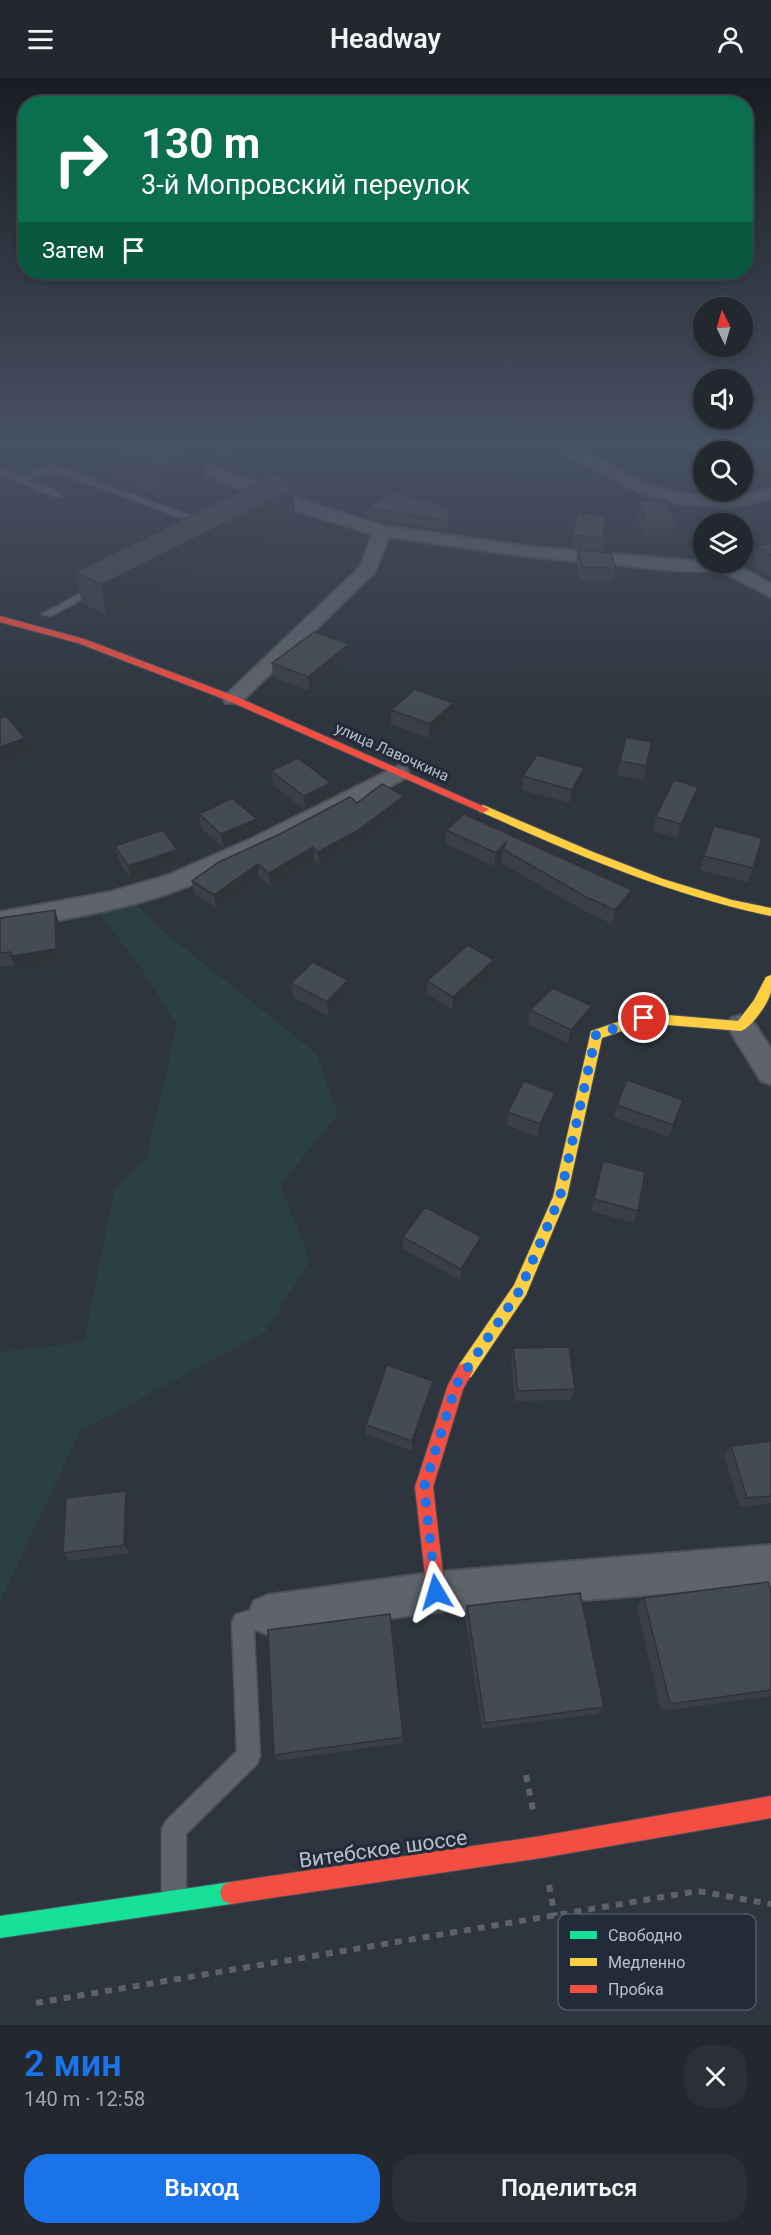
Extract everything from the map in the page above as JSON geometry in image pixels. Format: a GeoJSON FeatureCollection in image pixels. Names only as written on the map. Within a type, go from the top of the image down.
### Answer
{"type":"FeatureCollection","features":[{"type":"Feature","properties":{"kind":"main road","name":"улица Лавочкина"},"geometry":{"type":"LineString","coordinates":[[0,620],[81,640],[233,699],[636,876],[722,903],[771,912]]}},
{"type":"Feature","properties":{"kind":"main road"},"geometry":{"type":"LineString","coordinates":[[436,1592],[424,1487],[456,1385],[520,1290],[560,1197],[596,1035],[644,1018],[741,1026],[759,1003],[771,980]]}},
{"type":"Feature","properties":{"kind":"main road","name":"Витебское шоссе"},"geometry":{"type":"LineString","coordinates":[[0,1927],[541,1847],[771,1807]]}},
{"type":"Feature","properties":{"kind":"street"},"geometry":{"type":"LineString","coordinates":[[233,699],[369,568],[381,533]]}},
{"type":"Feature","properties":{"kind":"street"},"geometry":{"type":"LineString","coordinates":[[395,533],[523,551],[682,566],[724,566],[771,591]]}},
{"type":"Feature","properties":{"kind":"street"},"geometry":{"type":"LineString","coordinates":[[0,921],[119,899],[175,882],[283,833],[398,773]]}},
{"type":"Feature","properties":{"kind":"street"},"geometry":{"type":"LineString","coordinates":[[741,1026],[771,1073]]}},
{"type":"Feature","properties":{"kind":"street"},"geometry":{"type":"LineString","coordinates":[[268,1616],[436,1592],[771,1565]]}},
{"type":"Feature","properties":{"kind":"lane"},"geometry":{"type":"LineString","coordinates":[[47,614],[111,581]]}},
{"type":"Feature","properties":{"kind":"lane"},"geometry":{"type":"LineString","coordinates":[[175,1901],[174,1829],[249,1756],[243,1623],[268,1616]]}},
{"type":"Feature","properties":{"kind":"path"},"geometry":{"type":"LineString","coordinates":[[563,1914],[698,1891],[771,1904]]}},
{"type":"Feature","properties":{"kind":"path"},"geometry":{"type":"LineString","coordinates":[[36,2004],[558,1915]]}},
{"type":"Feature","properties":{"kind":"green space"},"geometry":{"type":"Polygon","coordinates":[[[137,904],[159,928],[316,1053],[338,1114],[280,1185],[310,1260],[265,1332],[80,1431],[0,1602],[0,1352],[84,1342],[114,1191],[147,1157],[177,1025],[143,971],[100,914],[137,904]]]}},
{"type":"Feature","properties":{"kind":"building"},"geometry":{"type":"Polygon","coordinates":[[[155,533],[205,533],[101,585],[75,572],[155,533]]]}},
{"type":"Feature","properties":{"kind":"building"},"geometry":{"type":"Polygon","coordinates":[[[573,533],[604,533],[606,538],[573,535],[573,533]]]}},
{"type":"Feature","properties":{"kind":"building"},"geometry":{"type":"Polygon","coordinates":[[[771,543],[771,556],[757,546],[771,543]]]}},
{"type":"Feature","properties":{"kind":"building"},"geometry":{"type":"Polygon","coordinates":[[[578,550],[611,553],[616,568],[583,568],[578,550]]]}},
{"type":"Feature","properties":{"kind":"building"},"geometry":{"type":"Polygon","coordinates":[[[314,632],[349,644],[308,677],[272,663],[314,632]]]}},
{"type":"Feature","properties":{"kind":"building"},"geometry":{"type":"Polygon","coordinates":[[[415,689],[453,703],[430,724],[391,710],[415,689]]]}},
{"type":"Feature","properties":{"kind":"building"},"geometry":{"type":"Polygon","coordinates":[[[6,716],[25,738],[0,747],[0,718],[6,716]]]}},
{"type":"Feature","properties":{"kind":"building"},"geometry":{"type":"Polygon","coordinates":[[[626,737],[652,742],[646,766],[620,761],[626,737]]]}},
{"type":"Feature","properties":{"kind":"building"},"geometry":{"type":"Polygon","coordinates":[[[537,755],[584,768],[572,790],[523,776],[537,755]]]}},
{"type":"Feature","properties":{"kind":"building"},"geometry":{"type":"Polygon","coordinates":[[[298,758],[331,783],[304,796],[271,771],[298,758]]]}},
{"type":"Feature","properties":{"kind":"building"},"geometry":{"type":"Polygon","coordinates":[[[674,780],[698,787],[681,824],[656,817],[674,780]]]}},
{"type":"Feature","properties":{"kind":"building"},"geometry":{"type":"Polygon","coordinates":[[[382,784],[404,796],[357,831],[318,852],[313,847],[269,873],[258,864],[214,895],[192,881],[219,862],[280,834],[350,797],[357,803],[382,784]]]}},
{"type":"Feature","properties":{"kind":"building"},"geometry":{"type":"Polygon","coordinates":[[[232,798],[257,819],[221,834],[199,814],[232,798]]]}},
{"type":"Feature","properties":{"kind":"building"},"geometry":{"type":"Polygon","coordinates":[[[464,814],[632,890],[615,910],[586,897],[503,849],[507,841],[496,853],[446,830],[464,814]]]}},
{"type":"Feature","properties":{"kind":"building"},"geometry":{"type":"Polygon","coordinates":[[[714,826],[762,838],[753,868],[704,856],[714,826]]]}},
{"type":"Feature","properties":{"kind":"building"},"geometry":{"type":"Polygon","coordinates":[[[163,830],[177,850],[128,866],[115,846],[163,830]]]}},
{"type":"Feature","properties":{"kind":"building"},"geometry":{"type":"Polygon","coordinates":[[[55,910],[56,949],[11,956],[11,952],[0,953],[0,918],[55,910]]]}},
{"type":"Feature","properties":{"kind":"building"},"geometry":{"type":"Polygon","coordinates":[[[468,945],[494,960],[453,997],[427,981],[468,945]]]}},
{"type":"Feature","properties":{"kind":"building"},"geometry":{"type":"Polygon","coordinates":[[[313,962],[348,980],[327,1002],[291,983],[313,962]]]}},
{"type":"Feature","properties":{"kind":"building"},"geometry":{"type":"Polygon","coordinates":[[[553,988],[592,1006],[571,1030],[530,1010],[553,988]]]}},
{"type":"Feature","properties":{"kind":"building"},"geometry":{"type":"Polygon","coordinates":[[[627,1080],[683,1100],[673,1125],[617,1105],[627,1080]]]}},
{"type":"Feature","properties":{"kind":"building"},"geometry":{"type":"Polygon","coordinates":[[[524,1081],[555,1093],[540,1124],[508,1112],[524,1081]]]}},
{"type":"Feature","properties":{"kind":"building"},"geometry":{"type":"Polygon","coordinates":[[[603,1161],[645,1172],[638,1211],[594,1199],[603,1161]]]}},
{"type":"Feature","properties":{"kind":"building"},"geometry":{"type":"Polygon","coordinates":[[[425,1207],[481,1237],[461,1269],[403,1237],[425,1207]]]}},
{"type":"Feature","properties":{"kind":"building"},"geometry":{"type":"Polygon","coordinates":[[[569,1347],[575,1389],[518,1391],[513,1348],[569,1347]]]}},
{"type":"Feature","properties":{"kind":"building"},"geometry":{"type":"Polygon","coordinates":[[[387,1365],[433,1381],[412,1441],[366,1425],[387,1365]]]}},
{"type":"Feature","properties":{"kind":"building"},"geometry":{"type":"Polygon","coordinates":[[[771,1441],[771,1496],[747,1498],[731,1446],[771,1441]]]}},
{"type":"Feature","properties":{"kind":"building"},"geometry":{"type":"Polygon","coordinates":[[[126,1491],[124,1545],[63,1553],[66,1498],[126,1491]]]}},
{"type":"Feature","properties":{"kind":"building"},"geometry":{"type":"Polygon","coordinates":[[[768,1582],[771,1591],[771,1690],[670,1704],[644,1598],[768,1582]]]}},
{"type":"Feature","properties":{"kind":"building"},"geometry":{"type":"Polygon","coordinates":[[[580,1593],[604,1707],[485,1723],[467,1606],[580,1593]]]}},
{"type":"Feature","properties":{"kind":"building"},"geometry":{"type":"Polygon","coordinates":[[[390,1614],[403,1737],[274,1755],[268,1630],[390,1614]]]}},
{"type":"Feature","properties":{"kind":"traffic: fast"},"geometry":{"type":"LineString","coordinates":[[0,1927],[231,1893]]}},
{"type":"Feature","properties":{"kind":"traffic: slow"},"geometry":{"type":"LineString","coordinates":[[483,809],[589,855],[659,882],[732,904],[771,912]]}},
{"type":"Feature","properties":{"kind":"traffic: slow"},"geometry":{"type":"LineString","coordinates":[[465,1371],[520,1290],[560,1197],[596,1035],[644,1018],[741,1026],[759,1003],[771,980]]}},
{"type":"Feature","properties":{"kind":"traffic: jam"},"geometry":{"type":"LineString","coordinates":[[0,619],[81,641],[233,699],[483,809]]}},
{"type":"Feature","properties":{"kind":"traffic: jam"},"geometry":{"type":"LineString","coordinates":[[436,1592],[424,1487],[456,1385],[465,1371]]}},
{"type":"Feature","properties":{"kind":"traffic: jam"},"geometry":{"type":"LineString","coordinates":[[231,1893],[541,1847],[771,1807]]}},
{"type":"Feature","properties":{"kind":"route"},"geometry":{"type":"LineString","coordinates":[[436,1592],[424,1487],[456,1385],[520,1290],[560,1197],[596,1035],[644,1018]]}}]}
